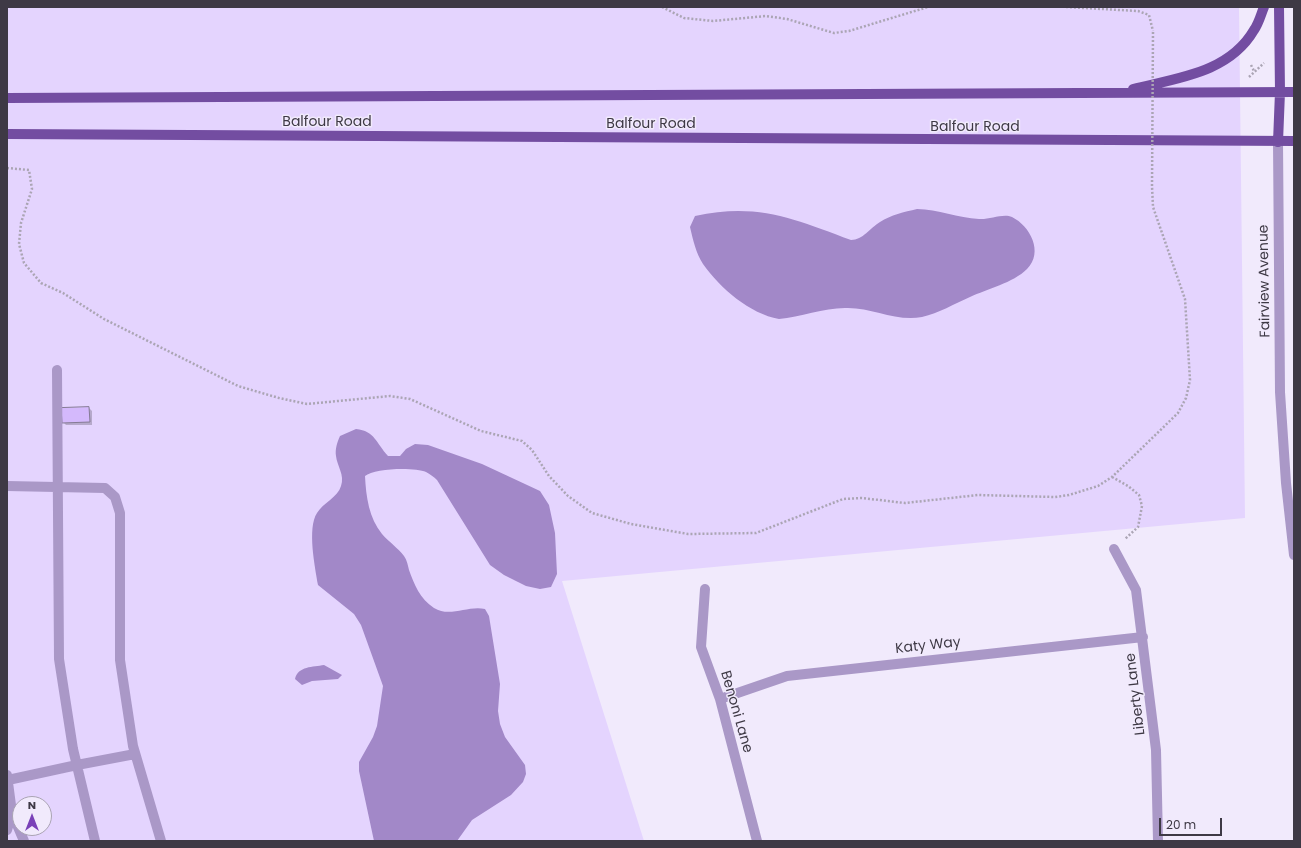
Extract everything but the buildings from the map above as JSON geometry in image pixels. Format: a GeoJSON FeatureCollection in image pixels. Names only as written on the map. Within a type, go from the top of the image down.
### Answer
{"type":"FeatureCollection","features":[{"type":"Feature","properties":{"kind":"main road"},"geometry":{"type":"LineString","coordinates":[[1118,93],[1205,70],[1224,61],[1241,47],[1254,30],[1264,7]]}},
{"type":"Feature","properties":{"kind":"main road","name":"Fairview Avenue"},"geometry":{"type":"LineString","coordinates":[[1278,142],[1280,92],[1279,7]]}},
{"type":"Feature","properties":{"kind":"main road","name":"Balfour Road"},"geometry":{"type":"LineString","coordinates":[[7,98],[1294,92]]}},
{"type":"Feature","properties":{"kind":"main road","name":"Balfour Road"},"geometry":{"type":"LineString","coordinates":[[7,134],[1294,141]]}},
{"type":"Feature","properties":{"kind":"street","name":"Fairview Avenue"},"geometry":{"type":"LineString","coordinates":[[1278,142],[1280,392],[1290,483],[1294,555]]}},
{"type":"Feature","properties":{"kind":"street"},"geometry":{"type":"LineString","coordinates":[[57,370],[59,659],[77,764],[95,841]]}},
{"type":"Feature","properties":{"kind":"street"},"geometry":{"type":"LineString","coordinates":[[7,486],[105,488],[115,497],[120,513],[120,660],[135,754],[161,841]]}},
{"type":"Feature","properties":{"kind":"street","name":"Liberty Lane"},"geometry":{"type":"LineString","coordinates":[[1114,549],[1136,590],[1156,750],[1158,841]]}},
{"type":"Feature","properties":{"kind":"street","name":"Benoni Lane"},"geometry":{"type":"LineString","coordinates":[[705,589],[701,647],[720,700],[757,841]]}},
{"type":"Feature","properties":{"kind":"street","name":"Katy Way"},"geometry":{"type":"LineString","coordinates":[[720,700],[787,676],[1143,637]]}},
{"type":"Feature","properties":{"kind":"street"},"geometry":{"type":"LineString","coordinates":[[7,830],[12,813],[7,778],[135,754]]}},
{"type":"Feature","properties":{"kind":"path"},"geometry":{"type":"LineString","coordinates":[[662,7],[684,18],[713,21],[766,16],[787,20],[834,33],[849,31],[928,7]]}},
{"type":"Feature","properties":{"kind":"path"},"geometry":{"type":"LineString","coordinates":[[7,168],[30,170],[32,189],[21,224],[19,244],[24,262],[41,283],[64,293],[104,319],[238,386],[307,404],[390,396],[410,399],[482,431],[522,441],[532,450],[549,476],[568,496],[579,506],[592,513],[631,524],[688,534],[756,533],[843,499],[862,498],[905,503],[978,495],[1055,497],[1069,495],[1098,486],[1112,478],[1178,413],[1186,398],[1190,380],[1185,300],[1153,207],[1153,31],[1149,15],[1138,11],[1066,7]]}},
{"type":"Feature","properties":{"kind":"path"},"geometry":{"type":"LineString","coordinates":[[1251,65],[1254,71],[1265,62]]}},
{"type":"Feature","properties":{"kind":"path"},"geometry":{"type":"LineString","coordinates":[[1112,478],[1128,486],[1138,495],[1142,506],[1138,527],[1114,549]]}},
{"type":"Feature","properties":{"kind":"shaded area"},"geometry":{"type":"Polygon","coordinates":[[[7,7],[1239,7],[1245,518],[562,581],[644,841],[7,841],[7,7]]]}},
{"type":"Feature","properties":{"kind":"shaded area"},"geometry":{"type":"Polygon","coordinates":[[[917,209],[933,210],[979,219],[1004,216],[1012,217],[1019,221],[1033,240],[1034,255],[1032,262],[1021,274],[1007,282],[940,311],[922,317],[903,318],[867,310],[840,308],[779,319],[757,312],[747,306],[736,299],[718,282],[703,264],[695,246],[690,227],[695,216],[717,212],[757,212],[793,219],[851,240],[863,236],[876,224],[889,217],[917,209]]]}},
{"type":"Feature","properties":{"kind":"shaded area"},"geometry":{"type":"Polygon","coordinates":[[[356,429],[367,432],[375,438],[388,456],[400,456],[406,449],[415,444],[428,445],[482,464],[540,491],[549,505],[555,533],[557,574],[551,587],[540,589],[526,586],[504,575],[490,565],[437,480],[426,472],[413,469],[395,469],[377,471],[365,476],[367,499],[374,521],[382,534],[399,550],[407,561],[415,586],[421,596],[434,608],[440,611],[453,612],[479,608],[485,609],[489,616],[500,684],[498,711],[500,724],[505,737],[525,765],[526,774],[523,782],[511,795],[472,820],[457,841],[374,841],[359,771],[359,762],[373,737],[377,726],[383,686],[361,625],[354,614],[318,585],[312,538],[314,520],[317,513],[334,497],[341,486],[342,478],[336,453],[336,446],[340,436],[356,429]]]}},
{"type":"Feature","properties":{"kind":"shaded area"},"geometry":{"type":"Polygon","coordinates":[[[324,665],[342,675],[338,679],[312,681],[302,685],[295,679],[299,672],[303,669],[324,665]]]}}]}
